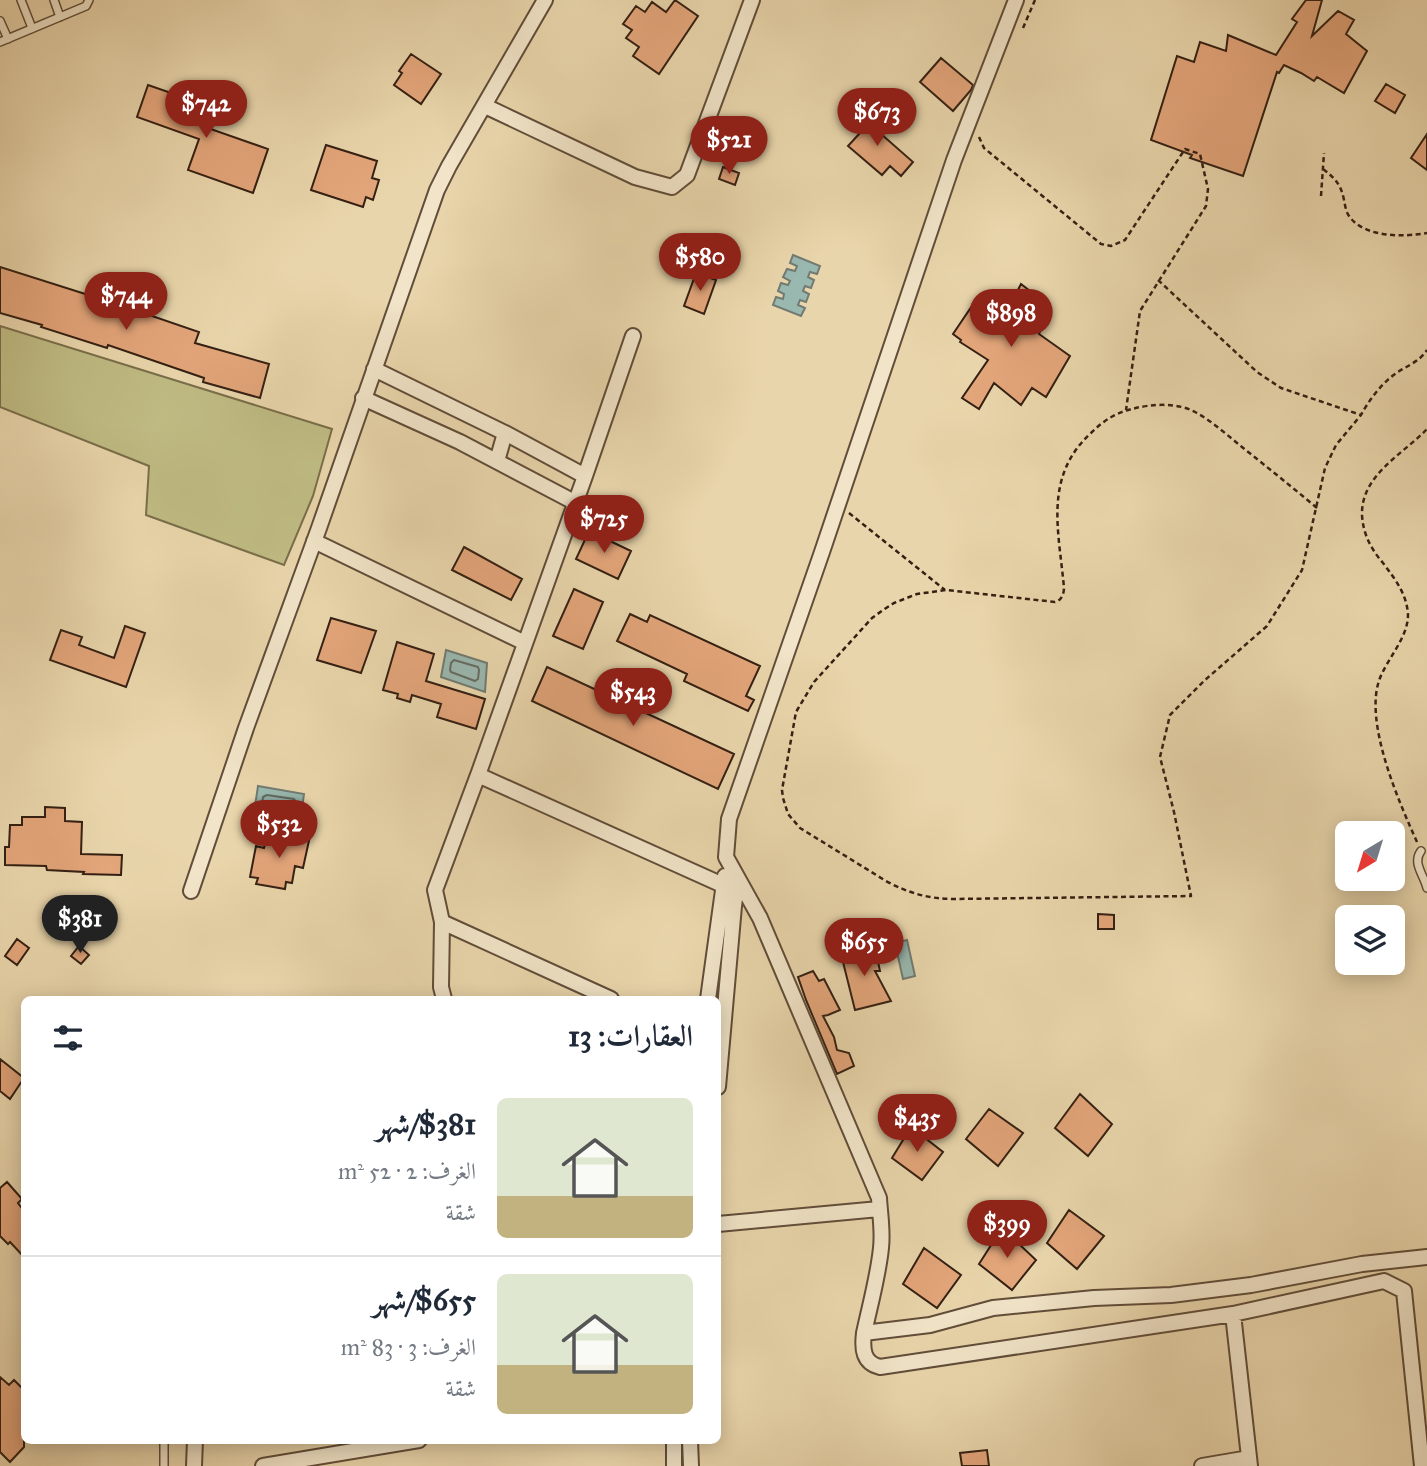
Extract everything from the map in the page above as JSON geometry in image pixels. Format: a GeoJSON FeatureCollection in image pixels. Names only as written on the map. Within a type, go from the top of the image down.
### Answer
{"type":"FeatureCollection","features":[{"type":"Feature","properties":{"kind":"street"},"geometry":{"type":"LineString","coordinates":[[191,891],[437,190],[545,0]]}},
{"type":"Feature","properties":{"kind":"street"},"geometry":{"type":"LineString","coordinates":[[485,106],[635,177],[672,187],[687,175],[752,0]]}},
{"type":"Feature","properties":{"kind":"street"},"geometry":{"type":"LineString","coordinates":[[721,1036],[733,886],[726,858],[729,818],[839,504],[954,160],[1016,0]]}},
{"type":"Feature","properties":{"kind":"street"},"geometry":{"type":"LineString","coordinates":[[443,996],[442,922],[435,890],[576,503],[633,336]]}},
{"type":"Feature","properties":{"kind":"street"},"geometry":{"type":"LineString","coordinates":[[374,369],[505,433],[585,476]]}},
{"type":"Feature","properties":{"kind":"street"},"geometry":{"type":"LineString","coordinates":[[363,398],[497,461],[576,503]]}},
{"type":"Feature","properties":{"kind":"street"},"geometry":{"type":"LineString","coordinates":[[497,461],[505,433]]}},
{"type":"Feature","properties":{"kind":"street"},"geometry":{"type":"LineString","coordinates":[[314,541],[525,643]]}},
{"type":"Feature","properties":{"kind":"street"},"geometry":{"type":"LineString","coordinates":[[478,775],[733,886],[760,918],[879,1198],[881,1247],[864,1334],[864,1353],[866,1360],[872,1365],[880,1367],[1233,1314],[1384,1281],[1404,1291],[1422,1466]]}},
{"type":"Feature","properties":{"kind":"street"},"geometry":{"type":"LineString","coordinates":[[709,996],[733,886]]}},
{"type":"Feature","properties":{"kind":"street"},"geometry":{"type":"LineString","coordinates":[[442,922],[604,996]]}},
{"type":"Feature","properties":{"kind":"street"},"geometry":{"type":"LineString","coordinates":[[721,1224],[880,1209]]}},
{"type":"Feature","properties":{"kind":"street"},"geometry":{"type":"LineString","coordinates":[[864,1334],[930,1325],[993,1308],[1044,1301],[1184,1293],[1251,1285],[1362,1264],[1427,1256]]}},
{"type":"Feature","properties":{"kind":"street"},"geometry":{"type":"LineString","coordinates":[[1202,1466],[1249,1462],[1233,1314]]}},
{"type":"Feature","properties":{"kind":"street"},"geometry":{"type":"LineString","coordinates":[[194,1466],[195,1444]]}},
{"type":"Feature","properties":{"kind":"street"},"geometry":{"type":"LineString","coordinates":[[263,1466],[350,1446],[373,1444]]}},
{"type":"Feature","properties":{"kind":"street"},"geometry":{"type":"LineString","coordinates":[[674,1444],[674,1466]]}},
{"type":"Feature","properties":{"kind":"street"},"geometry":{"type":"LineString","coordinates":[[690,1444],[691,1466]]}},
{"type":"Feature","properties":{"kind":"lane"},"geometry":{"type":"LineString","coordinates":[[21,0],[32,29]]}},
{"type":"Feature","properties":{"kind":"lane"},"geometry":{"type":"LineString","coordinates":[[54,0],[60,17]]}},
{"type":"Feature","properties":{"kind":"lane"},"geometry":{"type":"LineString","coordinates":[[0,42],[86,6],[89,1]]}},
{"type":"Feature","properties":{"kind":"lane"},"geometry":{"type":"LineString","coordinates":[[0,21],[8,39]]}},
{"type":"Feature","properties":{"kind":"lane"},"geometry":{"type":"LineString","coordinates":[[1420,851],[1416,858],[1427,888]]}},
{"type":"Feature","properties":{"kind":"lane"},"geometry":{"type":"LineString","coordinates":[[164,1444],[164,1466]]}},
{"type":"Feature","properties":{"kind":"path"},"geometry":{"type":"LineString","coordinates":[[1019,37],[1035,0]]}},
{"type":"Feature","properties":{"kind":"path"},"geometry":{"type":"LineString","coordinates":[[978,133],[984,148],[1101,244],[1111,246],[1125,240],[1185,149],[1200,154],[1208,189],[1206,206],[1138,317],[1126,410]]}},
{"type":"Feature","properties":{"kind":"path"},"geometry":{"type":"LineString","coordinates":[[1321,197],[1324,153]]}},
{"type":"Feature","properties":{"kind":"path"},"geometry":{"type":"LineString","coordinates":[[1323,169],[1334,177],[1341,187],[1349,216],[1364,228],[1391,236],[1427,233]]}},
{"type":"Feature","properties":{"kind":"path"},"geometry":{"type":"LineString","coordinates":[[1158,281],[1257,372],[1281,388],[1361,415]]}},
{"type":"Feature","properties":{"kind":"path"},"geometry":{"type":"LineString","coordinates":[[1317,508],[1193,411],[1180,407],[1142,406],[1104,420],[1080,443],[1069,459],[1058,491],[1057,512],[1064,593],[1060,600],[1055,603],[946,590],[906,598],[872,618],[814,682],[796,712],[782,790],[785,806],[793,821],[886,881],[930,897],[954,899],[1191,895],[1160,757],[1170,715],[1205,680],[1267,626],[1302,570],[1317,508],[1325,468],[1336,445],[1390,378],[1422,358],[1427,350]]}},
{"type":"Feature","properties":{"kind":"path"},"geometry":{"type":"LineString","coordinates":[[1420,851],[1388,768],[1376,711],[1379,679],[1401,638],[1408,612],[1398,583],[1372,550],[1366,537],[1362,522],[1362,505],[1365,493],[1380,472],[1427,429]]}},
{"type":"Feature","properties":{"kind":"path"},"geometry":{"type":"LineString","coordinates":[[839,504],[946,590]]}},
{"type":"Feature","properties":{"kind":"shaded area"},"geometry":{"type":"Polygon","coordinates":[[[0,326],[332,429],[313,496],[284,565],[146,515],[149,466],[0,407],[0,326]]]}},
{"type":"Feature","properties":{"kind":"water"},"geometry":{"type":"Polygon","coordinates":[[[793,255],[820,266],[817,274],[810,272],[808,277],[814,280],[811,288],[805,286],[803,291],[809,294],[806,302],[800,300],[798,305],[805,308],[801,316],[773,305],[776,297],[783,299],[784,294],[778,291],[781,283],[788,285],[790,281],[783,277],[787,269],[795,271],[797,266],[790,263],[793,255]]]}},
{"type":"Feature","properties":{"kind":"water"},"geometry":{"type":"Polygon","coordinates":[[[446,650],[487,663],[485,692],[441,677],[446,650]]]}},
{"type":"Feature","properties":{"kind":"water"},"geometry":{"type":"Polygon","coordinates":[[[258,786],[304,794],[300,821],[254,813],[258,786]]]}},
{"type":"Feature","properties":{"kind":"water"},"geometry":{"type":"Polygon","coordinates":[[[907,940],[915,976],[903,979],[895,943],[907,940]]]}},
{"type":"Feature","properties":{"kind":"building"},"geometry":{"type":"Polygon","coordinates":[[[675,0],[698,16],[659,74],[633,56],[639,47],[626,38],[632,30],[623,24],[636,6],[645,12],[652,2],[666,12],[675,0]]]}},
{"type":"Feature","properties":{"kind":"building"},"geometry":{"type":"Polygon","coordinates":[[[1306,0],[1322,0],[1312,36],[1338,11],[1354,20],[1346,34],[1367,51],[1344,93],[1317,77],[1314,81],[1284,65],[1279,73],[1277,72],[1243,176],[1190,158],[1192,155],[1151,140],[1177,56],[1194,62],[1200,42],[1226,51],[1228,35],[1276,55],[1297,22],[1292,19],[1306,0]]]}},
{"type":"Feature","properties":{"kind":"building"},"geometry":{"type":"Polygon","coordinates":[[[411,54],[441,74],[421,104],[394,85],[402,73],[399,71],[411,54]]]}},
{"type":"Feature","properties":{"kind":"building"},"geometry":{"type":"Polygon","coordinates":[[[941,58],[973,85],[953,111],[920,82],[941,58]]]}},
{"type":"Feature","properties":{"kind":"building"},"geometry":{"type":"Polygon","coordinates":[[[1386,84],[1405,95],[1395,113],[1375,101],[1386,84]]]}},
{"type":"Feature","properties":{"kind":"building"},"geometry":{"type":"Polygon","coordinates":[[[148,85],[206,105],[199,125],[268,149],[253,193],[188,170],[199,139],[137,117],[148,85]]]}},
{"type":"Feature","properties":{"kind":"building"},"geometry":{"type":"Polygon","coordinates":[[[856,112],[913,162],[901,176],[890,166],[882,175],[848,146],[860,133],[848,121],[856,112]]]}},
{"type":"Feature","properties":{"kind":"building"},"geometry":{"type":"Polygon","coordinates":[[[1427,134],[1427,170],[1411,158],[1427,134]]]}},
{"type":"Feature","properties":{"kind":"building"},"geometry":{"type":"Polygon","coordinates":[[[326,145],[377,161],[372,178],[379,180],[373,200],[366,197],[363,207],[311,190],[326,145]]]}},
{"type":"Feature","properties":{"kind":"building"},"geometry":{"type":"Polygon","coordinates":[[[723,167],[739,173],[735,185],[719,179],[723,167]]]}},
{"type":"Feature","properties":{"kind":"building"},"geometry":{"type":"Polygon","coordinates":[[[0,267],[199,332],[195,343],[269,364],[260,398],[203,382],[204,378],[108,345],[107,348],[0,313],[0,267]]]}},
{"type":"Feature","properties":{"kind":"building"},"geometry":{"type":"Polygon","coordinates":[[[696,273],[716,280],[704,314],[684,306],[696,273]]]}},
{"type":"Feature","properties":{"kind":"building"},"geometry":{"type":"Polygon","coordinates":[[[1021,284],[1034,294],[1031,301],[1049,311],[1039,334],[1070,356],[1046,397],[1032,388],[1021,405],[994,383],[979,409],[962,398],[988,360],[960,342],[953,334],[978,297],[1004,317],[1021,284]]]}},
{"type":"Feature","properties":{"kind":"building"},"geometry":{"type":"Polygon","coordinates":[[[589,531],[631,551],[618,579],[576,559],[589,531]]]}},
{"type":"Feature","properties":{"kind":"building"},"geometry":{"type":"Polygon","coordinates":[[[464,547],[522,579],[511,600],[452,570],[464,547]]]}},
{"type":"Feature","properties":{"kind":"building"},"geometry":{"type":"Polygon","coordinates":[[[574,589],[603,602],[583,649],[553,636],[574,589]]]}},
{"type":"Feature","properties":{"kind":"building"},"geometry":{"type":"Polygon","coordinates":[[[630,614],[647,622],[650,615],[760,666],[746,696],[754,700],[748,711],[684,681],[687,674],[617,641],[630,614]]]}},
{"type":"Feature","properties":{"kind":"building"},"geometry":{"type":"Polygon","coordinates":[[[331,618],[376,631],[361,673],[317,660],[331,618]]]}},
{"type":"Feature","properties":{"kind":"building"},"geometry":{"type":"Polygon","coordinates":[[[125,626],[145,633],[126,687],[50,660],[61,630],[82,637],[79,645],[114,658],[125,626]]]}},
{"type":"Feature","properties":{"kind":"building"},"geometry":{"type":"Polygon","coordinates":[[[397,642],[434,654],[426,681],[485,699],[476,729],[437,717],[441,704],[412,695],[410,702],[397,698],[398,694],[383,690],[397,642]]]}},
{"type":"Feature","properties":{"kind":"building"},"geometry":{"type":"Polygon","coordinates":[[[547,667],[734,754],[718,789],[532,701],[547,667]]]}},
{"type":"Feature","properties":{"kind":"building"},"geometry":{"type":"Polygon","coordinates":[[[45,807],[65,808],[65,821],[82,822],[81,854],[122,855],[121,875],[47,870],[46,866],[5,865],[5,847],[9,847],[10,825],[22,825],[22,817],[45,817],[45,807]]]}},
{"type":"Feature","properties":{"kind":"building"},"geometry":{"type":"Polygon","coordinates":[[[290,831],[310,836],[303,868],[295,866],[292,883],[286,882],[285,889],[256,884],[258,878],[250,877],[256,846],[264,848],[267,836],[287,842],[290,831]]]}},
{"type":"Feature","properties":{"kind":"building"},"geometry":{"type":"Polygon","coordinates":[[[1098,914],[1114,915],[1114,929],[1098,929],[1098,914]]]}},
{"type":"Feature","properties":{"kind":"building"},"geometry":{"type":"Polygon","coordinates":[[[17,939],[29,948],[17,965],[5,956],[17,939]]]}},
{"type":"Feature","properties":{"kind":"building"},"geometry":{"type":"Polygon","coordinates":[[[874,943],[880,971],[875,971],[891,1001],[855,1010],[841,954],[874,943]]]}},
{"type":"Feature","properties":{"kind":"building"},"geometry":{"type":"Polygon","coordinates":[[[79,946],[89,955],[81,964],[71,956],[79,946]]]}},
{"type":"Feature","properties":{"kind":"building"},"geometry":{"type":"Polygon","coordinates":[[[813,971],[819,981],[824,979],[840,1010],[823,1016],[834,1037],[837,1050],[849,1053],[854,1066],[837,1074],[798,977],[813,971]]]}},
{"type":"Feature","properties":{"kind":"building"},"geometry":{"type":"Polygon","coordinates":[[[0,1059],[21,1076],[21,1082],[10,1099],[0,1091],[0,1059]]]}},
{"type":"Feature","properties":{"kind":"building"},"geometry":{"type":"Polygon","coordinates":[[[1080,1094],[1112,1124],[1088,1156],[1055,1128],[1080,1094]]]}},
{"type":"Feature","properties":{"kind":"building"},"geometry":{"type":"Polygon","coordinates":[[[989,1109],[1023,1133],[998,1166],[966,1139],[989,1109]]]}},
{"type":"Feature","properties":{"kind":"building"},"geometry":{"type":"Polygon","coordinates":[[[911,1127],[943,1152],[922,1180],[892,1158],[911,1127]]]}},
{"type":"Feature","properties":{"kind":"building"},"geometry":{"type":"Polygon","coordinates":[[[7,1182],[21,1198],[18,1203],[21,1207],[21,1254],[0,1236],[0,1188],[7,1182]]]}},
{"type":"Feature","properties":{"kind":"building"},"geometry":{"type":"Polygon","coordinates":[[[1069,1210],[1104,1236],[1077,1269],[1047,1243],[1069,1210]]]}},
{"type":"Feature","properties":{"kind":"building"},"geometry":{"type":"Polygon","coordinates":[[[1002,1228],[1036,1260],[1012,1290],[979,1264],[1002,1228]]]}},
{"type":"Feature","properties":{"kind":"building"},"geometry":{"type":"Polygon","coordinates":[[[924,1248],[961,1275],[937,1308],[903,1284],[924,1248]]]}},
{"type":"Feature","properties":{"kind":"building"},"geometry":{"type":"Polygon","coordinates":[[[0,1377],[9,1385],[14,1380],[21,1387],[21,1444],[24,1444],[24,1447],[10,1462],[0,1452],[0,1377]]]}},
{"type":"Feature","properties":{"kind":"building"},"geometry":{"type":"Polygon","coordinates":[[[987,1450],[989,1466],[962,1466],[960,1453],[987,1450]]]}}]}
